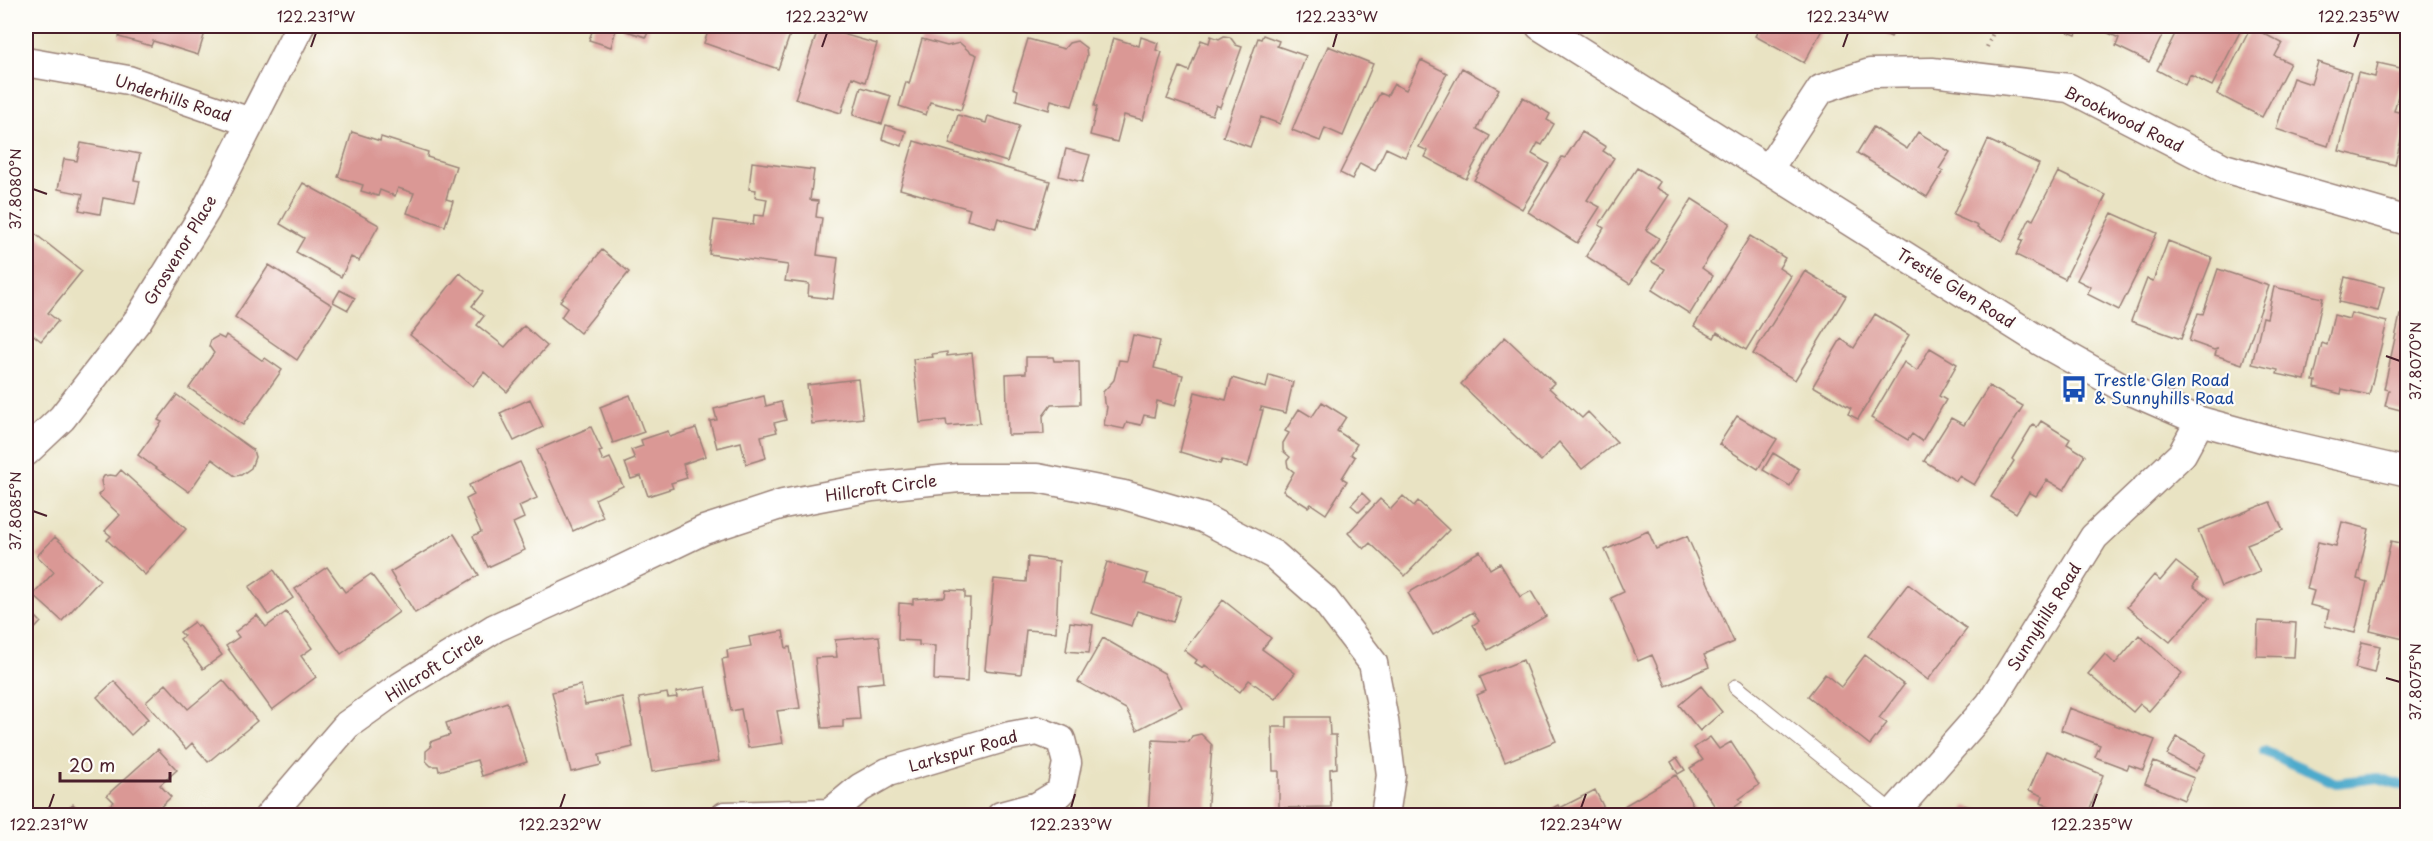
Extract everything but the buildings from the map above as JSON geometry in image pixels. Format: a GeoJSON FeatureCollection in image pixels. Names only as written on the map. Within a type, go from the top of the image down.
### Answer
{"type":"FeatureCollection","features":[{"type":"Feature","properties":{"kind":"street","name":"Grosvenor Place"},"geometry":{"type":"LineString","coordinates":[[26,452],[62,417],[138,321],[206,210],[300,26]]}},
{"type":"Feature","properties":{"kind":"street","name":"Trestle Glen Road"},"geometry":{"type":"LineString","coordinates":[[1540,26],[2040,341],[2120,386],[2200,421],[2277,442],[2408,472]]}},
{"type":"Feature","properties":{"kind":"street","name":"Underhills Road"},"geometry":{"type":"LineString","coordinates":[[26,62],[128,80],[250,122]]}},
{"type":"Feature","properties":{"kind":"street","name":"Brookwood Road"},"geometry":{"type":"LineString","coordinates":[[1768,170],[1821,89],[1870,73],[1932,72],[2069,88],[2224,168],[2408,221]]}},
{"type":"Feature","properties":{"kind":"street","name":"Sunnyhills Road"},"geometry":{"type":"LineString","coordinates":[[1892,814],[1990,704],[2094,537],[2182,454],[2200,421]]}},
{"type":"Feature","properties":{"kind":"street","name":"Hillcroft Circle"},"geometry":{"type":"LineString","coordinates":[[269,816],[347,726],[400,687],[495,628],[704,530],[772,508],[872,487],[959,478],[1038,478],[1124,495],[1203,518],[1274,555],[1324,599],[1373,663],[1384,720],[1391,775],[1385,816]]}},
{"type":"Feature","properties":{"kind":"street","name":"Larkspur Road"},"geometry":{"type":"LineString","coordinates":[[725,816],[833,814],[860,788],[888,772],[1010,736],[1038,732],[1061,740],[1066,763],[1061,792],[1038,806],[1001,816]]}},
{"type":"Feature","properties":{"kind":"lane"},"geometry":{"type":"LineString","coordinates":[[1736,687],[1892,814]]}},
{"type":"Feature","properties":{"kind":"waterway"},"geometry":{"type":"LineString","coordinates":[[2264,751],[2336,783],[2378,778],[2408,787]]}},
{"type":"Feature","properties":{"kind":"place","name":"Trestle Glen Road & Sunnyhills Road"},"geometry":{"type":"Point","coordinates":[2074,389]}}]}
